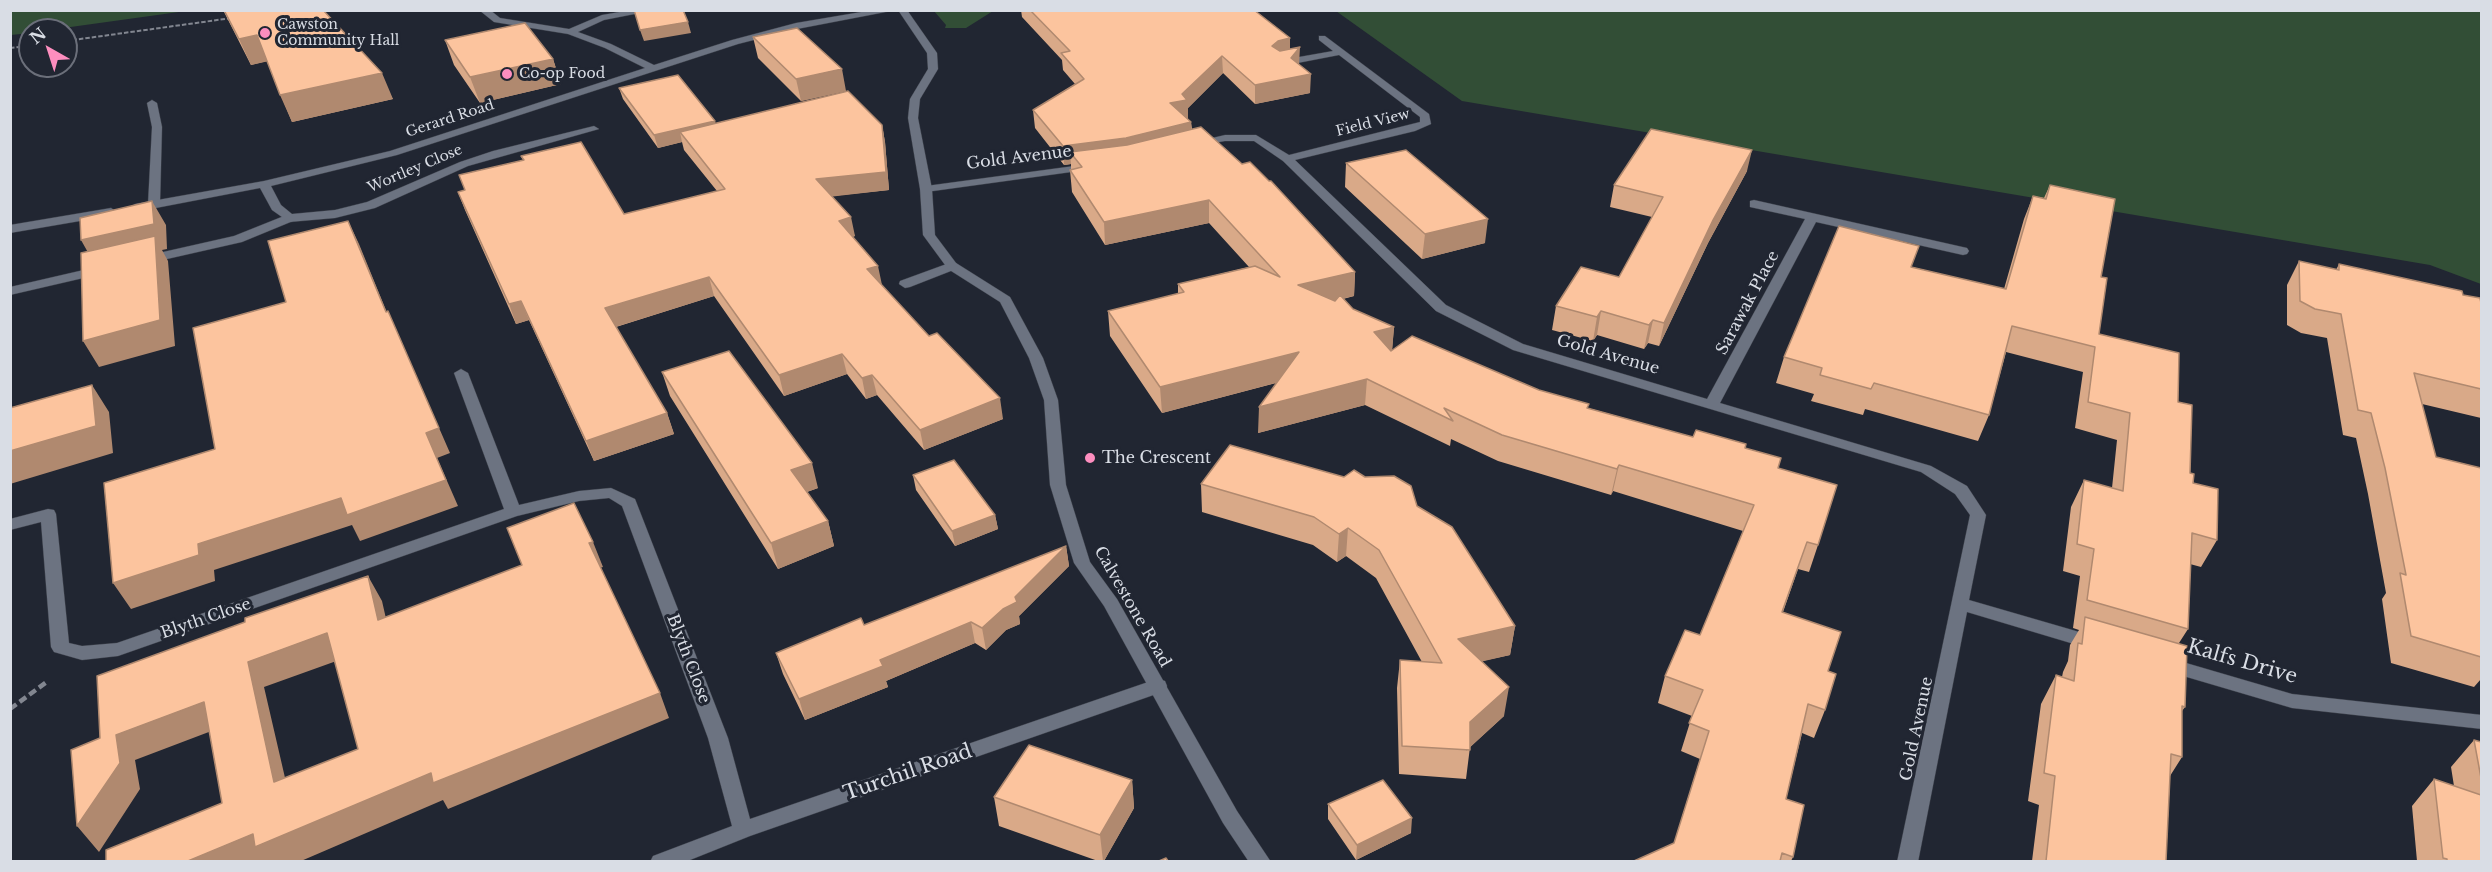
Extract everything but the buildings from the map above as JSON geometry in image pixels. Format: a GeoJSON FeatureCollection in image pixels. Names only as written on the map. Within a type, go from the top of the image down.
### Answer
{"type":"FeatureCollection","features":[{"type":"Feature","properties":{"kind":"street"},"geometry":{"type":"LineString","coordinates":[[483,10],[497,20],[570,32],[608,46],[652,68]]}},
{"type":"Feature","properties":{"kind":"street"},"geometry":{"type":"LineString","coordinates":[[570,32],[602,18],[651,10]]}},
{"type":"Feature","properties":{"kind":"street","name":"Gerard Road"},"geometry":{"type":"LineString","coordinates":[[10,229],[264,184],[393,153],[652,68],[796,26],[892,10]]}},
{"type":"Feature","properties":{"kind":"street","name":"Calvestone Road"},"geometry":{"type":"LineString","coordinates":[[902,10],[932,53],[933,69],[915,99],[913,118],[926,189],[929,234],[952,266],[1005,300],[1036,358],[1052,400],[1058,484],[1082,563],[1111,603],[1230,817],[1261,861]]}},
{"type":"Feature","properties":{"kind":"street","name":"Field View"},"geometry":{"type":"LineString","coordinates":[[1287,159],[1426,124],[1425,116],[1322,38]]}},
{"type":"Feature","properties":{"kind":"street"},"geometry":{"type":"LineString","coordinates":[[1279,63],[1341,52]]}},
{"type":"Feature","properties":{"kind":"street"},"geometry":{"type":"LineString","coordinates":[[152,103],[157,126],[154,204]]}},
{"type":"Feature","properties":{"kind":"street","name":"Wortley Close"},"geometry":{"type":"LineString","coordinates":[[136,262],[238,239],[289,218],[335,214],[371,205],[464,164],[497,153],[594,129]]}},
{"type":"Feature","properties":{"kind":"street","name":"Gold Avenue"},"geometry":{"type":"LineString","coordinates":[[1182,149],[1225,138],[1256,138],[1287,159],[1440,308],[1518,347],[1926,469],[1961,490],[1978,515],[1907,861]]}},
{"type":"Feature","properties":{"kind":"street","name":"Gold Avenue"},"geometry":{"type":"LineString","coordinates":[[926,189],[1106,165]]}},
{"type":"Feature","properties":{"kind":"street"},"geometry":{"type":"LineString","coordinates":[[264,184],[276,207],[289,218]]}},
{"type":"Feature","properties":{"kind":"street"},"geometry":{"type":"LineString","coordinates":[[1754,204],[1963,251]]}},
{"type":"Feature","properties":{"kind":"street","name":"Sarawak Place"},"geometry":{"type":"LineString","coordinates":[[1712,404],[1812,218]]}},
{"type":"Feature","properties":{"kind":"street"},"geometry":{"type":"LineString","coordinates":[[905,284],[952,266]]}},
{"type":"Feature","properties":{"kind":"street"},"geometry":{"type":"LineString","coordinates":[[10,291],[113,268]]}},
{"type":"Feature","properties":{"kind":"street"},"geometry":{"type":"LineString","coordinates":[[461,373],[513,512]]}},
{"type":"Feature","properties":{"kind":"street","name":"Blyth Close"},"geometry":{"type":"LineString","coordinates":[[10,525],[48,514],[60,647],[82,653],[118,650],[513,512],[579,495],[611,493],[629,503],[718,738],[743,830]]}},
{"type":"Feature","properties":{"kind":"street"},"geometry":{"type":"LineString","coordinates":[[1961,604],[2110,648]]}},
{"type":"Feature","properties":{"kind":"street","name":"Kalfs Drive"},"geometry":{"type":"LineString","coordinates":[[2155,661],[2292,701],[2481,722]]}},
{"type":"Feature","properties":{"kind":"street","name":"Turchil Road"},"geometry":{"type":"LineString","coordinates":[[660,861],[1158,686]]}},
{"type":"Feature","properties":{"kind":"path"},"geometry":{"type":"LineString","coordinates":[[78,39],[235,18]]}},
{"type":"Feature","properties":{"kind":"path"},"geometry":{"type":"LineString","coordinates":[[10,709],[48,681]]}},
{"type":"Feature","properties":{"kind":"green space"},"geometry":{"type":"Polygon","coordinates":[[[11,10],[186,11],[78,26],[78,18],[18,18],[18,34],[11,35],[11,10]]]}},
{"type":"Feature","properties":{"kind":"green space"},"geometry":{"type":"Polygon","coordinates":[[[934,11],[993,11],[966,28],[945,28],[946,25],[934,11]]]}},
{"type":"Feature","properties":{"kind":"green space"},"geometry":{"type":"Polygon","coordinates":[[[1336,11],[2481,11],[2481,284],[2430,265],[1462,101],[1336,11]]]}},
{"type":"Feature","properties":{"kind":"place","name":"Cawston Community Hall"},"geometry":{"type":"Point","coordinates":[265,33]}},
{"type":"Feature","properties":{"kind":"place","name":"Co-op Food"},"geometry":{"type":"Point","coordinates":[507,74]}},
{"type":"Feature","properties":{"kind":"place","name":"The Crescent"},"geometry":{"type":"Point","coordinates":[1090,458]}}]}
